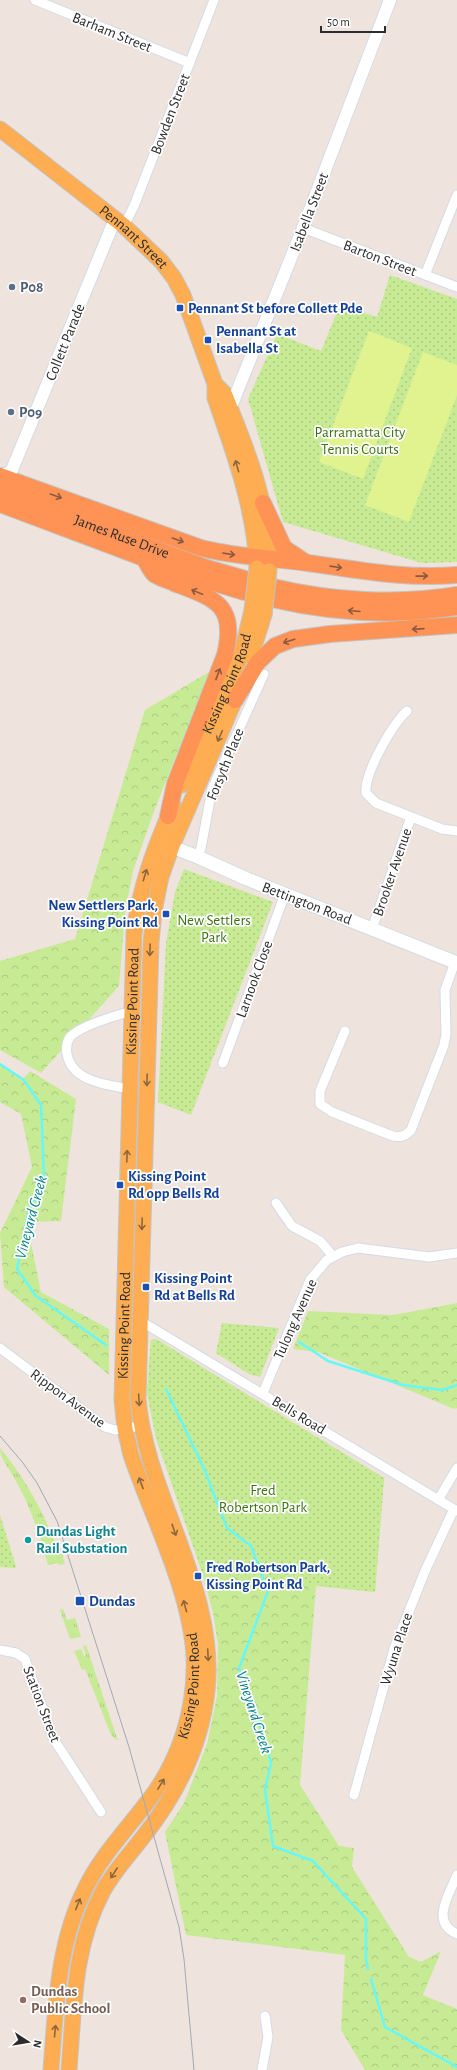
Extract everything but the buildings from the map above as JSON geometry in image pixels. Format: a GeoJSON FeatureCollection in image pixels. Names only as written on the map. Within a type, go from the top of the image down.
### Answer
{"type":"FeatureCollection","features":[{"type":"Feature","properties":{"kind":"highway"},"geometry":{"type":"LineString","coordinates":[[0,476],[202,548],[263,563],[308,563],[388,575],[457,575]]}},
{"type":"Feature","properties":{"kind":"highway","name":"James Ruse Drive"},"geometry":{"type":"LineString","coordinates":[[0,491],[207,568],[245,586],[144,558],[0,504]]}},
{"type":"Feature","properties":{"kind":"highway"},"geometry":{"type":"LineString","coordinates":[[263,503],[284,548],[308,563]]}},
{"type":"Feature","properties":{"kind":"highway"},"geometry":{"type":"LineString","coordinates":[[144,558],[154,574],[216,601],[224,612],[229,639],[225,655],[175,784],[168,816]]}},
{"type":"Feature","properties":{"kind":"highway"},"geometry":{"type":"LineString","coordinates":[[457,595],[418,599],[358,599],[292,591],[273,593],[298,605],[362,612],[422,611],[457,607]]}},
{"type":"Feature","properties":{"kind":"highway"},"geometry":{"type":"LineString","coordinates":[[235,700],[258,662],[275,646],[293,639],[330,634],[457,625]]}},
{"type":"Feature","properties":{"kind":"main road","name":"Pennant Street"},"geometry":{"type":"LineString","coordinates":[[0,129],[120,222],[161,261],[174,278],[183,295],[215,384],[224,393],[227,416],[263,563]]}},
{"type":"Feature","properties":{"kind":"main road","name":"Pennant Street"},"geometry":{"type":"LineString","coordinates":[[227,416],[246,449],[263,503],[263,563]]}},
{"type":"Feature","properties":{"kind":"main road","name":"Kissing Point Road"},"geometry":{"type":"LineString","coordinates":[[52,2070],[61,1963],[75,1912],[95,1871],[150,1799],[166,1775],[185,1731],[194,1684],[193,1640],[187,1611],[136,1468],[125,1429],[122,1400],[122,1349],[136,917],[146,874],[165,844],[235,700],[258,613],[263,563]]}},
{"type":"Feature","properties":{"kind":"main road","name":"Kissing Point Road"},"geometry":{"type":"LineString","coordinates":[[69,2070],[77,1967],[88,1926],[95,1907],[112,1876],[159,1815],[185,1774],[200,1732],[208,1688],[207,1638],[200,1606],[149,1456],[141,1426],[138,1399],[151,943],[154,911],[168,816],[241,656],[258,613]]}},
{"type":"Feature","properties":{"kind":"main road","name":"Bettington Road"},"geometry":{"type":"LineString","coordinates":[[165,844],[285,894],[456,962]]}},
{"type":"Feature","properties":{"kind":"street","name":"Barham Street"},"geometry":{"type":"LineString","coordinates":[[35,0],[190,63]]}},
{"type":"Feature","properties":{"kind":"street","name":"Bowden Street"},"geometry":{"type":"LineString","coordinates":[[120,222],[134,206],[214,0]]}},
{"type":"Feature","properties":{"kind":"street","name":"Isabella Street"},"geometry":{"type":"LineString","coordinates":[[227,416],[303,228],[390,0]]}},
{"type":"Feature","properties":{"kind":"street"},"geometry":{"type":"LineString","coordinates":[[426,275],[457,195]]}},
{"type":"Feature","properties":{"kind":"street","name":"Collett Parade"},"geometry":{"type":"LineString","coordinates":[[14,465],[120,222]]}},
{"type":"Feature","properties":{"kind":"street","name":"Barton Street"},"geometry":{"type":"LineString","coordinates":[[303,228],[457,287]]}},
{"type":"Feature","properties":{"kind":"street"},"geometry":{"type":"LineString","coordinates":[[0,476],[10,472],[14,465]]}},
{"type":"Feature","properties":{"kind":"street"},"geometry":{"type":"LineString","coordinates":[[14,465],[13,476],[19,483]]}},
{"type":"Feature","properties":{"kind":"street","name":"Forsyth Place"},"geometry":{"type":"LineString","coordinates":[[198,857],[212,788],[264,674]]}},
{"type":"Feature","properties":{"kind":"street","name":"Brooker Avenue"},"geometry":{"type":"LineString","coordinates":[[372,928],[411,817],[371,801],[365,788],[369,776],[392,728],[407,711]]}},
{"type":"Feature","properties":{"kind":"street"},"geometry":{"type":"LineString","coordinates":[[411,817],[442,829],[457,830]]}},
{"type":"Feature","properties":{"kind":"street","name":"Larnook Close"},"geometry":{"type":"LineString","coordinates":[[223,1062],[285,894]]}},
{"type":"Feature","properties":{"kind":"street"},"geometry":{"type":"LineString","coordinates":[[345,1031],[320,1091],[320,1104],[332,1112],[390,1135],[398,1137],[406,1135],[411,1130],[444,1045],[446,1034],[445,990],[456,962]]}},
{"type":"Feature","properties":{"kind":"street"},"geometry":{"type":"LineString","coordinates":[[130,1090],[101,1084],[81,1075],[73,1068],[67,1058],[65,1046],[70,1037],[79,1030],[114,1016],[132,1011]]}},
{"type":"Feature","properties":{"kind":"street"},"geometry":{"type":"LineString","coordinates":[[276,1203],[292,1226],[320,1241],[333,1256]]}},
{"type":"Feature","properties":{"kind":"street","name":"Tulong Avenue"},"geometry":{"type":"LineString","coordinates":[[263,1393],[310,1280],[321,1266],[333,1256],[358,1248],[377,1249],[422,1256],[457,1253]]}},
{"type":"Feature","properties":{"kind":"street","name":"Bells Road"},"geometry":{"type":"LineString","coordinates":[[140,1320],[455,1510]]}},
{"type":"Feature","properties":{"kind":"street","name":"Rippon Avenue"},"geometry":{"type":"LineString","coordinates":[[0,1348],[105,1427],[115,1430],[141,1426]]}},
{"type":"Feature","properties":{"kind":"street"},"geometry":{"type":"LineString","coordinates":[[438,1500],[457,1468]]}},
{"type":"Feature","properties":{"kind":"street","name":"Wyuna Place"},"geometry":{"type":"LineString","coordinates":[[354,1795],[394,1649],[425,1571],[455,1510]]}},
{"type":"Feature","properties":{"kind":"street","name":"Station Street"},"geometry":{"type":"LineString","coordinates":[[0,1650],[16,1653],[25,1659],[53,1738],[101,1812]]}},
{"type":"Feature","properties":{"kind":"street"},"geometry":{"type":"LineString","coordinates":[[457,1875],[442,1913],[445,1926],[457,1934]]}},
{"type":"Feature","properties":{"kind":"street"},"geometry":{"type":"LineString","coordinates":[[262,2070],[268,2037],[265,2016]]}},
{"type":"Feature","properties":{"kind":"green space","name":"Parramatta City Tennis Courts"},"geometry":{"type":"Polygon","coordinates":[[[390,275],[457,299],[457,562],[422,563],[283,522],[248,399],[277,334],[321,351],[340,305],[377,317],[390,275]]]}},
{"type":"Feature","properties":{"kind":"green space"},"geometry":{"type":"Polygon","coordinates":[[[369,331],[412,348],[363,479],[319,462],[369,331]]]}},
{"type":"Feature","properties":{"kind":"green space"},"geometry":{"type":"Polygon","coordinates":[[[423,352],[457,365],[457,395],[409,522],[365,505],[423,352]]]}},
{"type":"Feature","properties":{"kind":"green space"},"geometry":{"type":"Polygon","coordinates":[[[209,672],[153,814],[133,871],[125,913],[119,986],[41,1073],[0,1050],[0,961],[75,939],[145,710],[209,672]]]}},
{"type":"Feature","properties":{"kind":"green space","name":"New Settlers Park"},"geometry":{"type":"Polygon","coordinates":[[[184,869],[273,902],[191,1115],[158,1102],[166,943],[175,892],[184,869]]]}},
{"type":"Feature","properties":{"kind":"green space"},"geometry":{"type":"Polygon","coordinates":[[[0,1064],[23,1079],[30,1071],[76,1099],[61,1221],[32,1222],[31,1243],[41,1292],[109,1329],[109,1375],[4,1287],[0,1233],[32,1167],[21,1114],[0,1102],[0,1064]]]}},
{"type":"Feature","properties":{"kind":"green space"},"geometry":{"type":"Polygon","coordinates":[[[457,1303],[457,1408],[454,1409],[318,1352],[293,1349],[308,1311],[393,1315],[457,1303]]]}},
{"type":"Feature","properties":{"kind":"green space"},"geometry":{"type":"Polygon","coordinates":[[[222,1323],[279,1328],[260,1377],[249,1374],[216,1353],[222,1323]]]}},
{"type":"Feature","properties":{"kind":"green space"},"geometry":{"type":"Polygon","coordinates":[[[156,1339],[384,1478],[375,1592],[316,1586],[300,1785],[339,1846],[354,1848],[352,1867],[409,1957],[421,1962],[441,1951],[423,1995],[457,2009],[457,2070],[365,2070],[341,2030],[345,1955],[186,1935],[165,1832],[184,1803],[207,1744],[217,1696],[218,1645],[213,1613],[202,1572],[156,1438],[147,1393],[151,1340],[156,1339]]]}},
{"type":"Feature","properties":{"kind":"green space","name":"Fred Robertson Park"},"geometry":{"type":"Polygon","coordinates":[[[156,1339],[384,1478],[375,1592],[202,1572],[156,1438],[147,1393],[151,1340],[156,1339]]]}},
{"type":"Feature","properties":{"kind":"green space"},"geometry":{"type":"Polygon","coordinates":[[[0,1448],[33,1495],[57,1547],[60,1547],[65,1564],[59,1565],[58,1563],[48,1565],[29,1508],[3,1459],[0,1448]]]}},
{"type":"Feature","properties":{"kind":"green space"},"geometry":{"type":"Polygon","coordinates":[[[0,1515],[15,1563],[16,1568],[0,1567],[0,1515]]]}},
{"type":"Feature","properties":{"kind":"green space"},"geometry":{"type":"Polygon","coordinates":[[[63,1609],[67,1620],[75,1618],[81,1637],[70,1639],[60,1610],[63,1609]]]}},
{"type":"Feature","properties":{"kind":"green space"},"geometry":{"type":"Polygon","coordinates":[[[86,1645],[118,1741],[111,1735],[85,1669],[82,1670],[74,1651],[81,1649],[84,1656],[86,1655],[83,1646],[86,1645]]]}},
{"type":"Feature","properties":{"kind":"waterway","name":"Vineyard Creek"},"geometry":{"type":"LineString","coordinates":[[0,1064],[24,1080],[41,1105],[44,1176],[28,1214],[17,1269],[36,1296],[106,1345]]}},
{"type":"Feature","properties":{"kind":"waterway"},"geometry":{"type":"LineString","coordinates":[[299,1342],[328,1361],[403,1385],[442,1390],[457,1385]]}},
{"type":"Feature","properties":{"kind":"waterway","name":"Vineyard Creek"},"geometry":{"type":"LineString","coordinates":[[166,1389],[205,1471],[227,1528],[251,1546],[268,1591],[239,1668],[255,1705],[271,1763],[265,1790],[273,1846],[313,1861],[366,1919],[366,1960],[368,1969]]}},
{"type":"Feature","properties":{"kind":"waterway","name":"Vineyard Creek"},"geometry":{"type":"LineString","coordinates":[[371,1979],[385,2027],[457,2067]]}},
{"type":"Feature","properties":{"kind":"tram line"},"geometry":{"type":"LineString","coordinates":[[0,1436],[23,1463],[37,1483],[57,1521],[129,1747],[179,1927],[184,1959],[194,2070]]}},
{"type":"Feature","properties":{"kind":"place","name":"P08"},"geometry":{"type":"Point","coordinates":[12,287]}},
{"type":"Feature","properties":{"kind":"place","name":"Pennant St before Collett Pde"},"geometry":{"type":"Point","coordinates":[180,308]}},
{"type":"Feature","properties":{"kind":"place","name":"Pennant St at Isabella St"},"geometry":{"type":"Point","coordinates":[208,340]}},
{"type":"Feature","properties":{"kind":"place","name":"P09"},"geometry":{"type":"Point","coordinates":[11,412]}},
{"type":"Feature","properties":{"kind":"place","name":"New Settlers Park, Kissing Point Rd"},"geometry":{"type":"Point","coordinates":[166,914]}},
{"type":"Feature","properties":{"kind":"place","name":"Kissing Point Rd opp Bells Rd"},"geometry":{"type":"Point","coordinates":[120,1185]}},
{"type":"Feature","properties":{"kind":"place","name":"Kissing Point Rd at Bells Rd"},"geometry":{"type":"Point","coordinates":[146,1287]}},
{"type":"Feature","properties":{"kind":"place","name":"Dundas Light Rail Substation"},"geometry":{"type":"Point","coordinates":[28,1540]}},
{"type":"Feature","properties":{"kind":"place","name":"Fred Robertson Park, Kissing Point Rd"},"geometry":{"type":"Point","coordinates":[198,1576]}},
{"type":"Feature","properties":{"kind":"place","name":"Dundas"},"geometry":{"type":"Point","coordinates":[80,1601]}},
{"type":"Feature","properties":{"kind":"place","name":"Dundas Public School"},"geometry":{"type":"Point","coordinates":[23,2000]}}]}
